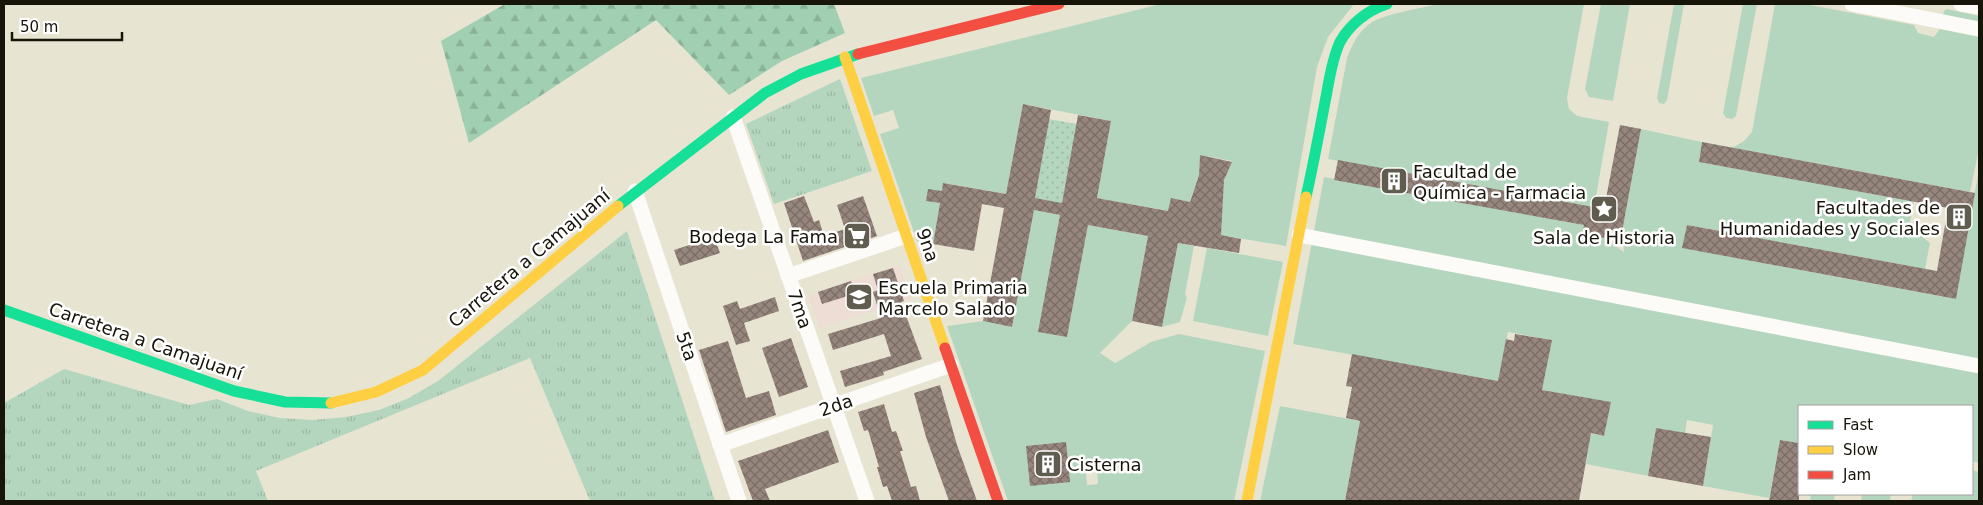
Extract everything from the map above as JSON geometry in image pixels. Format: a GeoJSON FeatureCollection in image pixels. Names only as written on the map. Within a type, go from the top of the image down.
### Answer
{"type":"FeatureCollection","features":[{"type":"Feature","properties":{"kind":"main road","name":"Carretera a Camajuaní"},"geometry":{"type":"LineString","coordinates":[[4,310],[234,392],[266,401],[298,405],[340,402],[364,397],[395,386],[423,370],[635,191],[772,89],[801,74],[845,57],[1059,4]]}},
{"type":"Feature","properties":{"kind":"main road"},"geometry":{"type":"LineString","coordinates":[[1247,501],[1332,66],[1341,41],[1356,22],[1381,5],[1387,4]]}},
{"type":"Feature","properties":{"kind":"main road","name":"9na"},"geometry":{"type":"LineString","coordinates":[[845,57],[998,501]]}},
{"type":"Feature","properties":{"kind":"street"},"geometry":{"type":"LineString","coordinates":[[1852,4],[1979,28]]}},
{"type":"Feature","properties":{"kind":"street"},"geometry":{"type":"LineString","coordinates":[[1961,4],[1979,8]]}},
{"type":"Feature","properties":{"kind":"street","name":"7ma"},"geometry":{"type":"LineString","coordinates":[[733,117],[867,501]]}},
{"type":"Feature","properties":{"kind":"street","name":"5ta"},"geometry":{"type":"LineString","coordinates":[[635,191],[739,501]]}},
{"type":"Feature","properties":{"kind":"street"},"geometry":{"type":"LineString","coordinates":[[1299,234],[1979,366]]}},
{"type":"Feature","properties":{"kind":"street"},"geometry":{"type":"LineString","coordinates":[[788,276],[906,236]]}},
{"type":"Feature","properties":{"kind":"street","name":"2da"},"geometry":{"type":"LineString","coordinates":[[720,445],[951,365]]}},
{"type":"Feature","properties":{"kind":"shaded area","name":"Escuela Primaria Marcelo Salado"},"geometry":{"type":"Polygon","coordinates":[[[900,265],[911,299],[819,328],[808,295],[900,265]]]}},
{"type":"Feature","properties":{"kind":"green space"},"geometry":{"type":"Polygon","coordinates":[[[505,4],[834,4],[845,33],[782,61],[729,95],[656,20],[469,143],[441,41],[505,4]]]}},
{"type":"Feature","properties":{"kind":"green space"},"geometry":{"type":"Polygon","coordinates":[[[1161,4],[1354,4],[1328,37],[1317,67],[1286,246],[1220,235],[1224,180],[1232,161],[1200,155],[1199,175],[1183,221],[1164,210],[1097,198],[1111,121],[1023,104],[1006,194],[944,183],[942,191],[927,201],[940,203],[933,244],[917,241],[880,134],[899,128],[893,110],[874,116],[861,78],[1161,4]]]}},
{"type":"Feature","properties":{"kind":"green space"},"geometry":{"type":"Polygon","coordinates":[[[1439,4],[1584,4],[1567,98],[1569,109],[1577,116],[1609,122],[1594,208],[1328,159],[1347,58],[1358,36],[1364,28],[1374,21],[1402,12],[1439,4]]]}},
{"type":"Feature","properties":{"kind":"green space"},"geometry":{"type":"Polygon","coordinates":[[[1601,4],[1630,4],[1613,101],[1589,97],[1585,89],[1601,4]]]}},
{"type":"Feature","properties":{"kind":"green space"},"geometry":{"type":"Polygon","coordinates":[[[1674,4],[1684,4],[1667,100],[1664,104],[1659,103],[1657,98],[1674,4]]]}},
{"type":"Feature","properties":{"kind":"green space"},"geometry":{"type":"Polygon","coordinates":[[[1743,4],[1757,4],[1736,116],[1732,119],[1726,118],[1723,113],[1743,4]]]}},
{"type":"Feature","properties":{"kind":"green space"},"geometry":{"type":"Polygon","coordinates":[[[1775,4],[1805,4],[1914,25],[1918,33],[1934,37],[1940,29],[1979,37],[1979,149],[1970,192],[1732,148],[1744,141],[1752,132],[1775,4]]]}},
{"type":"Feature","properties":{"kind":"green space"},"geometry":{"type":"Polygon","coordinates":[[[1947,9],[1979,16],[1979,23],[1946,16],[1943,14],[1947,9]]]}},
{"type":"Feature","properties":{"kind":"green space"},"geometry":{"type":"Polygon","coordinates":[[[840,79],[872,171],[774,204],[746,124],[840,79]]]}},
{"type":"Feature","properties":{"kind":"green space"},"geometry":{"type":"Polygon","coordinates":[[[1049,119],[1077,124],[1062,203],[1035,198],[1049,119]]]}},
{"type":"Feature","properties":{"kind":"green space"},"geometry":{"type":"Polygon","coordinates":[[[1641,129],[1702,142],[1699,162],[1914,201],[1909,226],[1930,243],[1925,269],[1687,225],[1683,248],[1955,299],[1979,170],[1979,463],[1973,461],[1973,405],[1798,405],[1798,443],[1780,440],[1769,498],[1703,486],[1713,425],[1687,420],[1685,433],[1656,428],[1648,476],[1586,464],[1589,444],[1558,438],[1560,428],[1604,436],[1610,403],[1542,390],[1551,340],[1508,332],[1498,381],[1293,344],[1324,177],[1584,225],[1582,234],[1604,238],[1624,252],[1622,232],[1641,129]]]}},
{"type":"Feature","properties":{"kind":"green space"},"geometry":{"type":"Polygon","coordinates":[[[1034,210],[1060,215],[1039,332],[1067,337],[1088,225],[1148,236],[1132,321],[1100,353],[1115,363],[1151,342],[1179,334],[1265,351],[1234,501],[1008,501],[947,326],[983,321],[1012,327],[1034,210]],[[1096,461],[1085,462],[1087,485],[1098,484],[1096,461]]]}},
{"type":"Feature","properties":{"kind":"green space"},"geometry":{"type":"Polygon","coordinates":[[[627,231],[715,501],[590,501],[530,358],[256,471],[268,501],[4,501],[4,403],[64,369],[189,405],[217,399],[248,411],[280,418],[313,420],[346,417],[379,410],[409,398],[438,381],[627,231]]]}},
{"type":"Feature","properties":{"kind":"green space"},"geometry":{"type":"Polygon","coordinates":[[[1178,243],[1194,246],[1185,294],[1187,298],[1180,322],[1162,327],[1178,243]]]}},
{"type":"Feature","properties":{"kind":"green space"},"geometry":{"type":"Polygon","coordinates":[[[1207,248],[1283,262],[1268,336],[1193,321],[1207,248]]]}},
{"type":"Feature","properties":{"kind":"green space"},"geometry":{"type":"Polygon","coordinates":[[[1280,406],[1360,421],[1345,501],[1260,501],[1280,406]]]}},
{"type":"Feature","properties":{"kind":"green space"},"geometry":{"type":"Polygon","coordinates":[[[1973,470],[1979,472],[1979,501],[1911,501],[1913,495],[1973,495],[1973,470]]]}},
{"type":"Feature","properties":{"kind":"green space"},"geometry":{"type":"Polygon","coordinates":[[[1811,495],[1835,495],[1834,501],[1810,501],[1811,495]]]}},
{"type":"Feature","properties":{"kind":"green space"},"geometry":{"type":"Polygon","coordinates":[[[1862,495],[1891,495],[1890,501],[1861,501],[1862,495]]]}},
{"type":"Feature","properties":{"kind":"building"},"geometry":{"type":"Polygon","coordinates":[[[1023,104],[1051,110],[1035,198],[1062,203],[1078,115],[1111,121],[1097,198],[1168,211],[1171,198],[1190,202],[1199,175],[1200,155],[1232,162],[1224,180],[1221,235],[1241,239],[1239,253],[1178,243],[1162,327],[1132,321],[1148,236],[1088,225],[1067,337],[1038,332],[1060,215],[1034,210],[1012,327],[983,321],[1004,208],[982,204],[974,251],[933,244],[940,203],[926,201],[928,189],[942,191],[943,183],[1006,194],[1023,104]]]}},
{"type":"Feature","properties":{"kind":"building","name":"Facultad de Química - Farmacia"},"geometry":{"type":"Polygon","coordinates":[[[1620,125],[1641,129],[1622,232],[1606,229],[1604,238],[1582,234],[1584,225],[1334,180],[1338,160],[1604,209],[1620,125]]]}},
{"type":"Feature","properties":{"kind":"building","name":"Facultades de Humanidades y Sociales"},"geometry":{"type":"Polygon","coordinates":[[[1702,142],[1975,193],[1956,299],[1682,248],[1687,225],[1937,271],[1948,208],[1699,162],[1702,142]]]}},
{"type":"Feature","properties":{"kind":"building"},"geometry":{"type":"Polygon","coordinates":[[[804,196],[814,222],[819,220],[824,236],[845,229],[837,205],[863,196],[877,236],[803,261],[784,203],[804,196]]]}},
{"type":"Feature","properties":{"kind":"building"},"geometry":{"type":"Polygon","coordinates":[[[714,237],[720,253],[680,266],[674,250],[714,237]]]}},
{"type":"Feature","properties":{"kind":"building"},"geometry":{"type":"Polygon","coordinates":[[[893,268],[904,301],[901,302],[922,359],[883,372],[884,375],[845,387],[840,371],[891,356],[884,334],[833,350],[828,334],[881,318],[873,292],[878,290],[873,274],[893,268]]]}},
{"type":"Feature","properties":{"kind":"building"},"geometry":{"type":"Polygon","coordinates":[[[851,281],[854,294],[822,304],[818,292],[851,281]]]}},
{"type":"Feature","properties":{"kind":"building"},"geometry":{"type":"Polygon","coordinates":[[[775,297],[779,311],[744,323],[750,341],[736,345],[723,306],[737,301],[740,309],[775,297]]]}},
{"type":"Feature","properties":{"kind":"building"},"geometry":{"type":"Polygon","coordinates":[[[1515,334],[1552,340],[1542,390],[1611,402],[1604,436],[1591,433],[1579,501],[1345,501],[1360,421],[1346,418],[1352,387],[1346,386],[1352,354],[1498,381],[1506,339],[1514,341],[1515,334]]]}},
{"type":"Feature","properties":{"kind":"building"},"geometry":{"type":"Polygon","coordinates":[[[791,338],[808,387],[779,397],[762,348],[791,338]]]}},
{"type":"Feature","properties":{"kind":"building"},"geometry":{"type":"Polygon","coordinates":[[[728,341],[746,398],[769,391],[776,415],[726,432],[699,350],[728,341]]]}},
{"type":"Feature","properties":{"kind":"building"},"geometry":{"type":"Polygon","coordinates":[[[940,385],[957,445],[977,501],[949,501],[926,437],[914,393],[940,385]]]}},
{"type":"Feature","properties":{"kind":"building"},"geometry":{"type":"Polygon","coordinates":[[[884,404],[892,432],[896,431],[903,451],[900,451],[911,487],[916,486],[920,501],[892,501],[887,486],[883,487],[868,430],[864,431],[858,412],[884,404]]]}},
{"type":"Feature","properties":{"kind":"building"},"geometry":{"type":"Polygon","coordinates":[[[1656,428],[1711,437],[1703,486],[1648,476],[1656,428]]]}},
{"type":"Feature","properties":{"kind":"building"},"geometry":{"type":"Polygon","coordinates":[[[828,430],[839,462],[765,489],[770,501],[753,501],[738,461],[828,430]]]}},
{"type":"Feature","properties":{"kind":"building"},"geometry":{"type":"Polygon","coordinates":[[[1780,440],[1798,443],[1799,501],[1769,501],[1780,440]]]}},
{"type":"Feature","properties":{"kind":"building","name":"Cisterna"},"geometry":{"type":"Polygon","coordinates":[[[1066,442],[1070,482],[1030,486],[1026,446],[1066,442]]]}},
{"type":"Feature","properties":{"kind":"traffic: fast"},"geometry":{"type":"LineString","coordinates":[[1306,197],[1337,49],[1344,35],[1354,24],[1366,14],[1387,4]]}},
{"type":"Feature","properties":{"kind":"traffic: fast"},"geometry":{"type":"LineString","coordinates":[[618,206],[765,93],[801,74],[858,54]]}},
{"type":"Feature","properties":{"kind":"traffic: fast"},"geometry":{"type":"LineString","coordinates":[[4,310],[234,391],[285,402],[331,403]]}},
{"type":"Feature","properties":{"kind":"traffic: slow"},"geometry":{"type":"LineString","coordinates":[[845,57],[945,348]]}},
{"type":"Feature","properties":{"kind":"traffic: slow"},"geometry":{"type":"LineString","coordinates":[[1247,501],[1306,197]]}},
{"type":"Feature","properties":{"kind":"traffic: slow"},"geometry":{"type":"LineString","coordinates":[[331,403],[376,392],[423,370],[618,206]]}},
{"type":"Feature","properties":{"kind":"traffic: jam"},"geometry":{"type":"LineString","coordinates":[[858,54],[1059,4]]}},
{"type":"Feature","properties":{"kind":"traffic: jam"},"geometry":{"type":"LineString","coordinates":[[945,348],[998,501]]}},
{"type":"Feature","properties":{"kind":"place","name":"Facultad de Química - Farmacia"},"geometry":{"type":"Point","coordinates":[1394,181]}},
{"type":"Feature","properties":{"kind":"place","name":"Sala de Historia"},"geometry":{"type":"Point","coordinates":[1604,209]}},
{"type":"Feature","properties":{"kind":"place","name":"Facultades de Humanidades y Sociales"},"geometry":{"type":"Point","coordinates":[1959,217]}},
{"type":"Feature","properties":{"kind":"place","name":"Bodega La Fama"},"geometry":{"type":"Point","coordinates":[857,236]}},
{"type":"Feature","properties":{"kind":"place","name":"Escuela Primaria Marcelo Salado"},"geometry":{"type":"Point","coordinates":[859,297]}},
{"type":"Feature","properties":{"kind":"place","name":"Cisterna"},"geometry":{"type":"Point","coordinates":[1048,464]}}]}
